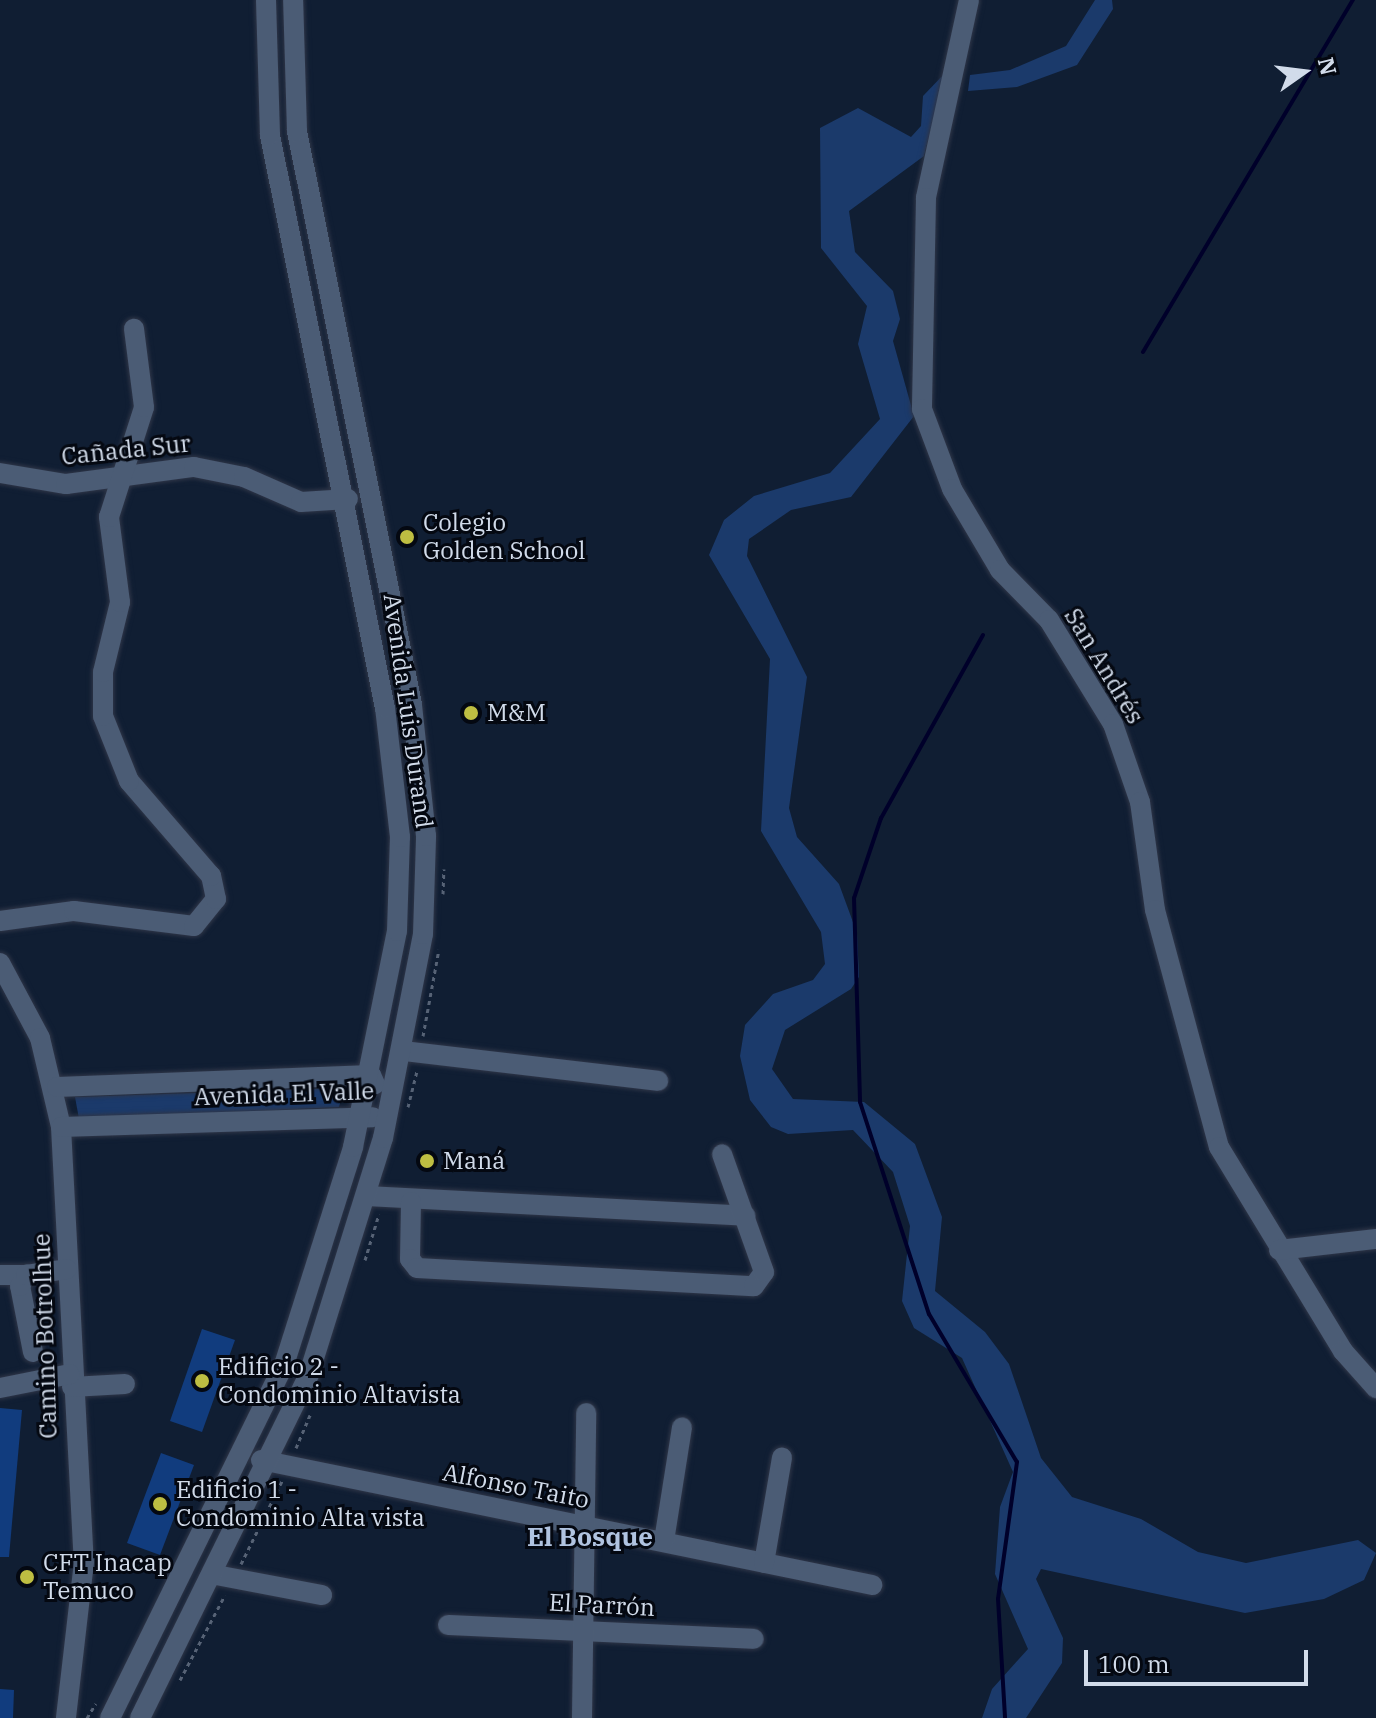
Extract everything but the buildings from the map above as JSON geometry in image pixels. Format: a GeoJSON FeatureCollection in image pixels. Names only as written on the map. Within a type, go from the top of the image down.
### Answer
{"type":"FeatureCollection","features":[{"type":"Feature","properties":{"kind":"street","name":"Avenida Luis Durand"},"geometry":{"type":"LineString","coordinates":[[110,1718],[246,1454],[299,1322],[361,1117],[395,947],[400,837],[348,499],[270,135],[266,0]]}},
{"type":"Feature","properties":{"kind":"street","name":"Avenida Luis Durand"},"geometry":{"type":"LineString","coordinates":[[145,1716],[225,1578],[279,1466],[375,1198],[412,1053],[423,934],[425,804],[386,553],[297,131],[293,0]]}},
{"type":"Feature","properties":{"kind":"street","name":"San Andrés"},"geometry":{"type":"LineString","coordinates":[[969,0],[926,198],[922,409],[952,489],[1000,570],[1049,620],[1113,724],[1140,802],[1155,910],[1219,1147],[1343,1351],[1376,1388]]}},
{"type":"Feature","properties":{"kind":"street"},"geometry":{"type":"LineString","coordinates":[[0,921],[97,911],[194,926],[216,899],[211,876],[129,781],[103,716],[103,672],[120,602],[109,517],[144,407],[134,329]]}},
{"type":"Feature","properties":{"kind":"street","name":"Cañada Sur"},"geometry":{"type":"LineString","coordinates":[[0,473],[66,484],[208,468],[301,502],[348,499]]}},
{"type":"Feature","properties":{"kind":"street","name":"Camino Botrolhue"},"geometry":{"type":"LineString","coordinates":[[0,963],[40,1038],[57,1087],[61,1127],[71,1380],[84,1562],[66,1718]]}},
{"type":"Feature","properties":{"kind":"street"},"geometry":{"type":"LineString","coordinates":[[412,1053],[658,1081]]}},
{"type":"Feature","properties":{"kind":"street","name":"Avenida El Valle"},"geometry":{"type":"LineString","coordinates":[[57,1087],[371,1075],[397,1117]]}},
{"type":"Feature","properties":{"kind":"street","name":"Avenida El Valle"},"geometry":{"type":"LineString","coordinates":[[61,1127],[397,1117]]}},
{"type":"Feature","properties":{"kind":"street"},"geometry":{"type":"LineString","coordinates":[[411,1202],[409,1255],[417,1268],[754,1286],[764,1272],[722,1154]]}},
{"type":"Feature","properties":{"kind":"street"},"geometry":{"type":"LineString","coordinates":[[375,1198],[745,1216]]}},
{"type":"Feature","properties":{"kind":"street"},"geometry":{"type":"LineString","coordinates":[[1279,1250],[1376,1239]]}},
{"type":"Feature","properties":{"kind":"street"},"geometry":{"type":"LineString","coordinates":[[0,1275],[67,1269]]}},
{"type":"Feature","properties":{"kind":"street"},"geometry":{"type":"LineString","coordinates":[[26,1275],[20,1286],[33,1352]]}},
{"type":"Feature","properties":{"kind":"street"},"geometry":{"type":"LineString","coordinates":[[0,1388],[71,1380],[125,1384]]}},
{"type":"Feature","properties":{"kind":"street"},"geometry":{"type":"LineString","coordinates":[[582,1718],[586,1413]]}},
{"type":"Feature","properties":{"kind":"street"},"geometry":{"type":"LineString","coordinates":[[664,1541],[682,1427]]}},
{"type":"Feature","properties":{"kind":"street","name":"Alfonso Taito"},"geometry":{"type":"LineString","coordinates":[[246,1454],[279,1466],[872,1585]]}},
{"type":"Feature","properties":{"kind":"street"},"geometry":{"type":"LineString","coordinates":[[764,1563],[782,1458]]}},
{"type":"Feature","properties":{"kind":"street"},"geometry":{"type":"LineString","coordinates":[[225,1578],[322,1595]]}},
{"type":"Feature","properties":{"kind":"street","name":"El Parrón"},"geometry":{"type":"LineString","coordinates":[[448,1625],[754,1639]]}},
{"type":"Feature","properties":{"kind":"path"},"geometry":{"type":"LineString","coordinates":[[442,907],[444,862]]}},
{"type":"Feature","properties":{"kind":"path"},"geometry":{"type":"LineString","coordinates":[[397,1117],[440,938]]}},
{"type":"Feature","properties":{"kind":"path"},"geometry":{"type":"LineString","coordinates":[[362,1268],[375,1198]]}},
{"type":"Feature","properties":{"kind":"path"},"geometry":{"type":"LineString","coordinates":[[173,1692],[279,1466],[312,1408]]}},
{"type":"Feature","properties":{"kind":"path"},"geometry":{"type":"LineString","coordinates":[[87,1718],[103,1692]]}},
{"type":"Feature","properties":{"kind":"shaded area"},"geometry":{"type":"Polygon","coordinates":[[[1095,0],[1112,0],[1113,9],[1077,65],[1017,87],[968,91],[970,75],[1010,70],[1066,46],[1095,0]]]}},
{"type":"Feature","properties":{"kind":"shaded area"},"geometry":{"type":"Polygon","coordinates":[[[945,73],[924,156],[849,211],[855,252],[893,291],[900,319],[893,341],[914,416],[851,497],[791,510],[749,539],[747,556],[807,677],[789,808],[797,837],[839,884],[857,933],[859,977],[851,989],[785,1030],[772,1069],[793,1099],[864,1102],[915,1144],[942,1217],[935,1291],[985,1332],[1009,1364],[1041,1458],[1072,1497],[1141,1519],[1198,1552],[1246,1563],[1358,1540],[1376,1553],[1364,1580],[1324,1599],[1245,1613],[1041,1569],[1036,1579],[1063,1638],[1062,1663],[1026,1718],[982,1718],[992,1689],[1028,1649],[995,1574],[1000,1507],[1013,1472],[962,1358],[914,1328],[902,1301],[910,1226],[893,1172],[853,1130],[788,1134],[771,1127],[750,1100],[740,1056],[745,1025],[773,994],[813,980],[825,964],[821,932],[761,831],[770,659],[709,555],[724,520],[754,496],[830,473],[880,419],[858,344],[867,306],[821,248],[820,128],[858,108],[911,137],[921,126],[923,96],[945,73]]]}},
{"type":"Feature","properties":{"kind":"shaded area"},"geometry":{"type":"Polygon","coordinates":[[[344,1088],[339,1107],[79,1119],[75,1097],[344,1088]]]}},
{"type":"Feature","properties":{"kind":"waterway"},"geometry":{"type":"LineString","coordinates":[[1143,352],[1353,0]]}},
{"type":"Feature","properties":{"kind":"waterway"},"geometry":{"type":"LineString","coordinates":[[983,635],[881,818],[854,898],[860,1102],[929,1314],[1017,1462],[998,1599],[1005,1718]]}},
{"type":"Feature","properties":{"kind":"place","name":"Colegio Golden School"},"geometry":{"type":"Point","coordinates":[407,537]}},
{"type":"Feature","properties":{"kind":"place","name":"M&M"},"geometry":{"type":"Point","coordinates":[471,713]}},
{"type":"Feature","properties":{"kind":"place","name":"Maná"},"geometry":{"type":"Point","coordinates":[427,1161]}},
{"type":"Feature","properties":{"kind":"place","name":"Edificio 2 - Condominio Altavista"},"geometry":{"type":"Point","coordinates":[202,1381]}},
{"type":"Feature","properties":{"kind":"place","name":"Edificio 1 - Condominio Alta vista"},"geometry":{"type":"Point","coordinates":[160,1504]}},
{"type":"Feature","properties":{"kind":"place","name":"CFT Inacap Temuco"},"geometry":{"type":"Point","coordinates":[27,1577]}},
{"type":"Feature","properties":{"kind":"district","name":"El Bosque"},"geometry":{"type":"Point","coordinates":[590,1537]}}]}
